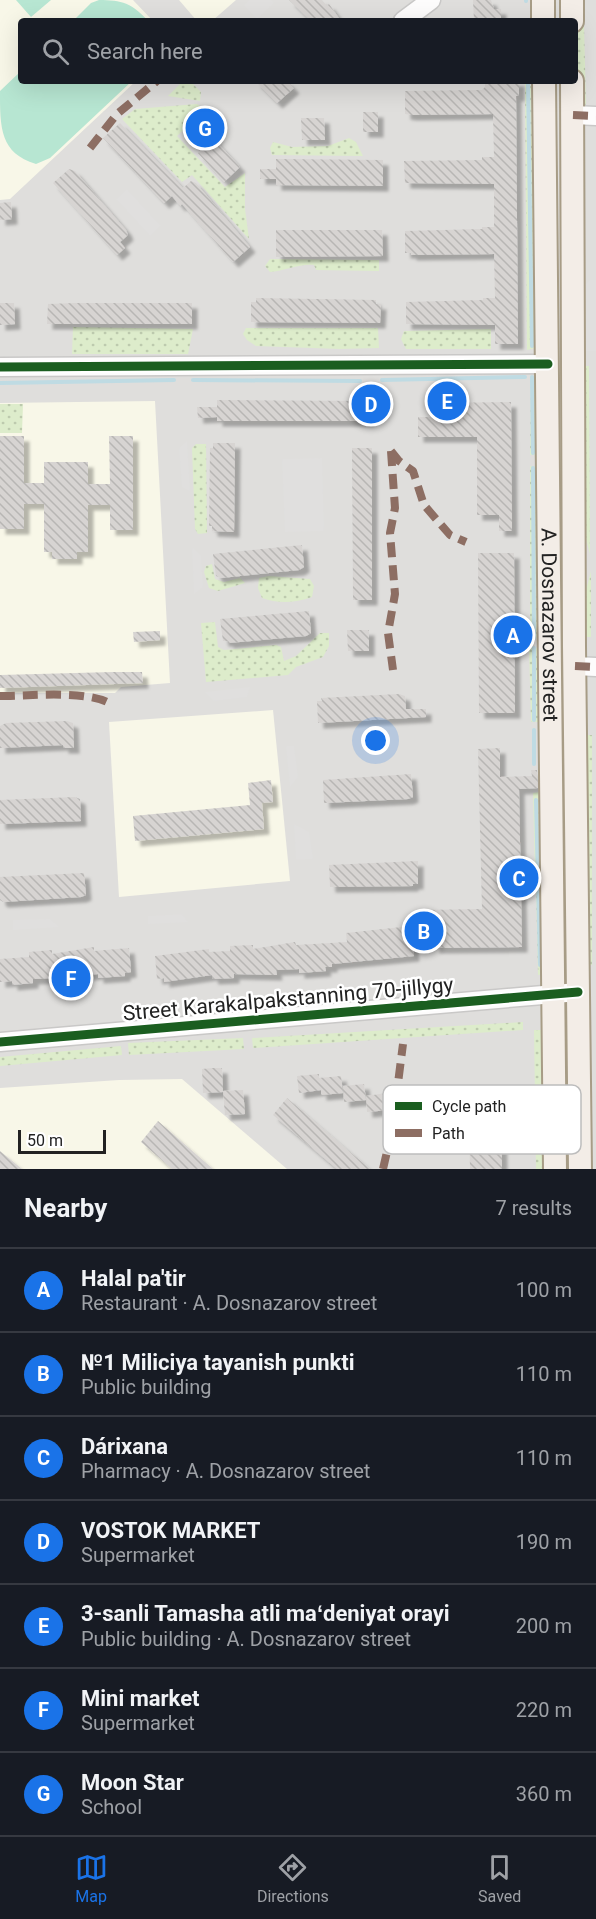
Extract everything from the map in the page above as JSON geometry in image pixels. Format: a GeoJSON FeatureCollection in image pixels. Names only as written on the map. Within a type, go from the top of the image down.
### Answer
{"type":"FeatureCollection","features":[{"type":"Feature","properties":{"kind":"main road"},"geometry":{"type":"LineString","coordinates":[[543,0],[543,18]]}},
{"type":"Feature","properties":{"kind":"main road"},"geometry":{"type":"LineString","coordinates":[[572,0],[572,18]]}},
{"type":"Feature","properties":{"kind":"main road","name":"A. Dosnazarov street"},"geometry":{"type":"LineString","coordinates":[[544,84],[555,1085]]}},
{"type":"Feature","properties":{"kind":"main road","name":"A. Dosnazarov street"},"geometry":{"type":"LineString","coordinates":[[573,84],[585,666],[578,981],[579,1085]]}},
{"type":"Feature","properties":{"kind":"main road"},"geometry":{"type":"LineString","coordinates":[[553,970],[578,981]]}},
{"type":"Feature","properties":{"kind":"main road"},"geometry":{"type":"LineString","coordinates":[[555,1033],[563,1024],[574,1025],[578,1029]]}},
{"type":"Feature","properties":{"kind":"main road","name":"A. Dosnazarov street"},"geometry":{"type":"LineString","coordinates":[[580,1154],[580,1169]]}},
{"type":"Feature","properties":{"kind":"street"},"geometry":{"type":"LineString","coordinates":[[407,18],[431,0]]}},
{"type":"Feature","properties":{"kind":"street"},"geometry":{"type":"LineString","coordinates":[[573,115],[596,116]]}},
{"type":"Feature","properties":{"kind":"street"},"geometry":{"type":"LineString","coordinates":[[0,367],[548,364]]}},
{"type":"Feature","properties":{"kind":"street","name":"Street Karakalpakstanning 70-jillygy"},"geometry":{"type":"LineString","coordinates":[[0,1042],[554,993],[578,981]]}},
{"type":"Feature","properties":{"kind":"shaded area"},"geometry":{"type":"Polygon","coordinates":[[[0,0],[596,0],[596,1169],[0,1169],[0,0]]]}},
{"type":"Feature","properties":{"kind":"shaded area"},"geometry":{"type":"Polygon","coordinates":[[[0,0],[133,0],[150,18],[18,18],[18,84],[133,84],[10,199],[0,200],[0,0]]]}},
{"type":"Feature","properties":{"kind":"shaded area"},"geometry":{"type":"Polygon","coordinates":[[[179,0],[236,0],[215,18],[194,18],[179,0]]]}},
{"type":"Feature","properties":{"kind":"shaded area"},"geometry":{"type":"Polygon","coordinates":[[[250,0],[271,0],[274,3],[258,18],[244,5],[250,0]]]}},
{"type":"Feature","properties":{"kind":"shaded area"},"geometry":{"type":"Polygon","coordinates":[[[127,189],[161,226],[150,236],[116,199],[127,189]]]}},
{"type":"Feature","properties":{"kind":"shaded area"},"geometry":{"type":"Polygon","coordinates":[[[590,280],[596,280],[596,351],[581,351],[578,290],[590,280]]]}},
{"type":"Feature","properties":{"kind":"shaded area"},"geometry":{"type":"Polygon","coordinates":[[[155,401],[170,683],[121,687],[115,693],[0,693],[0,403],[155,401]]]}},
{"type":"Feature","properties":{"kind":"shaded area"},"geometry":{"type":"Polygon","coordinates":[[[187,441],[190,491],[182,487],[179,448],[187,441]]]}},
{"type":"Feature","properties":{"kind":"shaded area"},"geometry":{"type":"Polygon","coordinates":[[[322,458],[324,531],[285,532],[282,459],[322,458]]]}},
{"type":"Feature","properties":{"kind":"shaded area"},"geometry":{"type":"Polygon","coordinates":[[[192,547],[201,556],[203,587],[194,594],[192,547]]]}},
{"type":"Feature","properties":{"kind":"shaded area"},"geometry":{"type":"Polygon","coordinates":[[[250,687],[247,697],[214,701],[205,692],[250,687]]]}},
{"type":"Feature","properties":{"kind":"shaded area"},"geometry":{"type":"Polygon","coordinates":[[[273,710],[290,881],[119,897],[109,722],[273,710]]]}},
{"type":"Feature","properties":{"kind":"shaded area"},"geometry":{"type":"Polygon","coordinates":[[[286,746],[294,746],[298,777],[290,787],[286,746]]]}},
{"type":"Feature","properties":{"kind":"shaded area"},"geometry":{"type":"Polygon","coordinates":[[[294,824],[309,832],[313,859],[296,860],[294,824]]]}},
{"type":"Feature","properties":{"kind":"shaded area"},"geometry":{"type":"Polygon","coordinates":[[[182,914],[188,922],[148,924],[148,916],[182,914]]]}},
{"type":"Feature","properties":{"kind":"shaded area"},"geometry":{"type":"Polygon","coordinates":[[[50,919],[60,927],[13,930],[13,920],[50,919]]]}},
{"type":"Feature","properties":{"kind":"shaded area"},"geometry":{"type":"Polygon","coordinates":[[[182,1079],[287,1169],[0,1169],[0,1088],[119,1080],[182,1079]]]}},
{"type":"Feature","properties":{"kind":"green space"},"geometry":{"type":"Polygon","coordinates":[[[16,0],[51,0],[31,17],[16,0]]]}},
{"type":"Feature","properties":{"kind":"green space"},"geometry":{"type":"Polygon","coordinates":[[[99,0],[126,4],[145,18],[76,18],[91,3],[99,0]]]}},
{"type":"Feature","properties":{"kind":"green space"},"geometry":{"type":"Polygon","coordinates":[[[584,24],[586,105],[578,97],[578,30],[584,24]]]}},
{"type":"Feature","properties":{"kind":"green space"},"geometry":{"type":"Polygon","coordinates":[[[18,74],[18,84],[129,84],[50,158],[36,164],[15,153],[4,137],[0,91],[18,74]]]}},
{"type":"Feature","properties":{"kind":"green space"},"geometry":{"type":"Polygon","coordinates":[[[180,84],[193,84],[201,92],[200,101],[168,96],[180,84]]]}},
{"type":"Feature","properties":{"kind":"green space"},"geometry":{"type":"Polygon","coordinates":[[[525,84],[531,86],[536,348],[527,350],[525,84]]]}},
{"type":"Feature","properties":{"kind":"green space"},"geometry":{"type":"Polygon","coordinates":[[[197,104],[206,109],[177,136],[225,187],[245,173],[245,209],[249,239],[192,175],[182,182],[122,119],[135,109],[197,104]]]}},
{"type":"Feature","properties":{"kind":"green space"},"geometry":{"type":"Polygon","coordinates":[[[349,138],[356,142],[363,156],[272,155],[270,148],[273,142],[292,147],[328,146],[349,138]]]}},
{"type":"Feature","properties":{"kind":"green space"},"geometry":{"type":"Polygon","coordinates":[[[270,259],[379,260],[379,271],[316,270],[314,265],[309,265],[270,272],[265,266],[270,259]]]}},
{"type":"Feature","properties":{"kind":"green space"},"geometry":{"type":"Polygon","coordinates":[[[73,327],[193,329],[188,354],[72,354],[73,327]]]}},
{"type":"Feature","properties":{"kind":"green space"},"geometry":{"type":"Polygon","coordinates":[[[246,328],[378,328],[379,348],[256,346],[243,334],[246,328]]]}},
{"type":"Feature","properties":{"kind":"green space"},"geometry":{"type":"Polygon","coordinates":[[[491,329],[491,349],[406,349],[401,339],[404,331],[491,329]]]}},
{"type":"Feature","properties":{"kind":"green space"},"geometry":{"type":"Polygon","coordinates":[[[584,366],[589,366],[590,554],[581,520],[584,366]]]}},
{"type":"Feature","properties":{"kind":"green space"},"geometry":{"type":"Polygon","coordinates":[[[531,379],[537,379],[536,455],[530,455],[531,379]]]}},
{"type":"Feature","properties":{"kind":"green space"},"geometry":{"type":"Polygon","coordinates":[[[0,404],[23,404],[22,433],[0,433],[0,404]]]}},
{"type":"Feature","properties":{"kind":"green space"},"geometry":{"type":"Polygon","coordinates":[[[196,444],[206,444],[207,533],[198,534],[195,529],[192,448],[196,444]]]}},
{"type":"Feature","properties":{"kind":"green space"},"geometry":{"type":"Polygon","coordinates":[[[530,466],[536,467],[537,638],[530,638],[530,466]]]}},
{"type":"Feature","properties":{"kind":"green space"},"geometry":{"type":"Polygon","coordinates":[[[212,564],[215,579],[224,582],[240,578],[245,583],[218,591],[209,588],[204,572],[206,566],[212,564]]]}},
{"type":"Feature","properties":{"kind":"green space"},"geometry":{"type":"Polygon","coordinates":[[[591,571],[591,637],[583,637],[582,606],[591,571]]]}},
{"type":"Feature","properties":{"kind":"green space"},"geometry":{"type":"Polygon","coordinates":[[[269,576],[310,579],[314,586],[312,597],[287,602],[262,598],[258,588],[259,578],[269,576]]]}},
{"type":"Feature","properties":{"kind":"green space"},"geometry":{"type":"Polygon","coordinates":[[[215,622],[218,647],[224,650],[276,645],[281,647],[284,661],[296,656],[320,633],[329,633],[329,646],[323,657],[296,667],[288,675],[206,682],[201,623],[215,622]]]}},
{"type":"Feature","properties":{"kind":"green space"},"geometry":{"type":"Polygon","coordinates":[[[529,648],[537,648],[538,722],[531,722],[529,648]]]}},
{"type":"Feature","properties":{"kind":"green space"},"geometry":{"type":"Polygon","coordinates":[[[586,735],[592,735],[592,965],[584,965],[584,739],[586,735]]]}},
{"type":"Feature","properties":{"kind":"green space"},"geometry":{"type":"Polygon","coordinates":[[[539,792],[542,877],[535,877],[533,793],[539,792]]]}},
{"type":"Feature","properties":{"kind":"green space"},"geometry":{"type":"Polygon","coordinates":[[[536,890],[542,890],[544,974],[538,975],[536,890]]]}},
{"type":"Feature","properties":{"kind":"green space"},"geometry":{"type":"Polygon","coordinates":[[[523,1022],[523,1030],[253,1048],[252,1038],[523,1022]]]}},
{"type":"Feature","properties":{"kind":"green space"},"geometry":{"type":"Polygon","coordinates":[[[534,1030],[541,1030],[542,1085],[535,1085],[534,1030]]]}},
{"type":"Feature","properties":{"kind":"green space"},"geometry":{"type":"Polygon","coordinates":[[[243,1038],[244,1049],[129,1055],[128,1043],[243,1038]]]}},
{"type":"Feature","properties":{"kind":"green space"},"geometry":{"type":"Polygon","coordinates":[[[121,1046],[122,1055],[0,1066],[0,1057],[121,1046]]]}},
{"type":"Feature","properties":{"kind":"green space"},"geometry":{"type":"Polygon","coordinates":[[[536,1154],[544,1154],[544,1169],[536,1169],[536,1154]]]}},
{"type":"Feature","properties":{"kind":"building"},"geometry":{"type":"Polygon","coordinates":[[[289,0],[322,0],[327,6],[329,4],[339,18],[308,18],[289,0]]]}},
{"type":"Feature","properties":{"kind":"building"},"geometry":{"type":"Polygon","coordinates":[[[473,0],[491,0],[494,9],[501,9],[501,18],[474,18],[473,0]]]}},
{"type":"Feature","properties":{"kind":"building"},"geometry":{"type":"Polygon","coordinates":[[[258,84],[290,84],[294,88],[277,103],[258,84]]]}},
{"type":"Feature","properties":{"kind":"building"},"geometry":{"type":"Polygon","coordinates":[[[485,84],[519,84],[519,96],[516,96],[518,344],[495,344],[495,325],[406,324],[406,302],[495,298],[494,254],[411,255],[411,253],[405,253],[405,231],[494,227],[494,184],[405,183],[404,161],[482,160],[482,157],[494,157],[493,114],[405,114],[405,91],[482,90],[485,84]]]}},
{"type":"Feature","properties":{"kind":"building"},"geometry":{"type":"Polygon","coordinates":[[[363,112],[378,112],[378,132],[363,132],[363,112]]]}},
{"type":"Feature","properties":{"kind":"building"},"geometry":{"type":"Polygon","coordinates":[[[301,118],[324,118],[325,140],[302,140],[301,118]]]}},
{"type":"Feature","properties":{"kind":"building"},"geometry":{"type":"Polygon","coordinates":[[[203,121],[217,136],[214,139],[240,167],[224,182],[198,153],[201,151],[187,136],[203,121]]]}},
{"type":"Feature","properties":{"kind":"building"},"geometry":{"type":"Polygon","coordinates":[[[120,123],[183,188],[191,181],[196,183],[250,247],[233,262],[182,204],[180,206],[172,196],[164,203],[103,138],[120,123]]]}},
{"type":"Feature","properties":{"kind":"building"},"geometry":{"type":"Polygon","coordinates":[[[276,159],[383,160],[383,186],[276,185],[276,179],[260,179],[260,169],[276,169],[276,159]]]}},
{"type":"Feature","properties":{"kind":"building"},"geometry":{"type":"Polygon","coordinates":[[[69,169],[75,171],[126,230],[128,235],[120,242],[125,248],[117,255],[53,183],[69,169]]]}},
{"type":"Feature","properties":{"kind":"building"},"geometry":{"type":"Polygon","coordinates":[[[11,202],[12,219],[0,220],[0,203],[11,202]]]}},
{"type":"Feature","properties":{"kind":"building"},"geometry":{"type":"Polygon","coordinates":[[[276,230],[382,230],[383,256],[276,257],[276,230]]]}},
{"type":"Feature","properties":{"kind":"building"},"geometry":{"type":"Polygon","coordinates":[[[256,298],[376,300],[376,304],[381,304],[380,323],[251,322],[251,302],[256,302],[256,298]]]}},
{"type":"Feature","properties":{"kind":"building"},"geometry":{"type":"Polygon","coordinates":[[[0,303],[14,303],[15,324],[0,325],[0,303]]]}},
{"type":"Feature","properties":{"kind":"building"},"geometry":{"type":"Polygon","coordinates":[[[192,303],[192,324],[47,324],[48,304],[192,303]]]}},
{"type":"Feature","properties":{"kind":"building"},"geometry":{"type":"Polygon","coordinates":[[[217,400],[369,401],[369,421],[217,421],[217,417],[198,418],[197,407],[217,407],[217,400]]]}},
{"type":"Feature","properties":{"kind":"building"},"geometry":{"type":"Polygon","coordinates":[[[511,402],[512,531],[499,531],[499,515],[477,515],[477,437],[418,437],[418,417],[436,417],[435,403],[511,402]]]}},
{"type":"Feature","properties":{"kind":"building"},"geometry":{"type":"Polygon","coordinates":[[[0,436],[24,436],[24,483],[44,483],[44,462],[88,462],[88,484],[110,484],[109,436],[133,436],[133,530],[110,530],[110,505],[88,505],[88,552],[77,552],[77,559],[52,559],[52,552],[44,552],[44,504],[24,504],[24,529],[0,529],[0,436]]]}},
{"type":"Feature","properties":{"kind":"building"},"geometry":{"type":"Polygon","coordinates":[[[213,443],[235,443],[234,532],[212,531],[212,526],[209,526],[210,448],[213,448],[213,443]]]}},
{"type":"Feature","properties":{"kind":"building"},"geometry":{"type":"Polygon","coordinates":[[[352,448],[372,448],[372,600],[353,600],[352,448]]]}},
{"type":"Feature","properties":{"kind":"building"},"geometry":{"type":"Polygon","coordinates":[[[302,545],[304,567],[299,570],[221,578],[216,576],[213,554],[302,545]]]}},
{"type":"Feature","properties":{"kind":"building"},"geometry":{"type":"Polygon","coordinates":[[[478,553],[514,553],[515,713],[479,713],[478,553]]]}},
{"type":"Feature","properties":{"kind":"building"},"geometry":{"type":"Polygon","coordinates":[[[309,611],[311,633],[306,636],[228,643],[228,641],[223,641],[220,619],[309,611]]]}},
{"type":"Feature","properties":{"kind":"building"},"geometry":{"type":"Polygon","coordinates":[[[347,630],[369,630],[369,651],[348,651],[347,630]]]}},
{"type":"Feature","properties":{"kind":"building"},"geometry":{"type":"Polygon","coordinates":[[[160,631],[160,640],[134,642],[133,632],[160,631]]]}},
{"type":"Feature","properties":{"kind":"building"},"geometry":{"type":"Polygon","coordinates":[[[142,672],[143,683],[0,688],[0,675],[142,672]]]}},
{"type":"Feature","properties":{"kind":"building"},"geometry":{"type":"Polygon","coordinates":[[[399,694],[405,696],[406,709],[426,709],[426,717],[318,723],[317,701],[322,701],[321,698],[399,694]]]}},
{"type":"Feature","properties":{"kind":"building"},"geometry":{"type":"Polygon","coordinates":[[[67,721],[73,723],[74,748],[63,748],[63,745],[0,748],[0,726],[6,723],[67,721]]]}},
{"type":"Feature","properties":{"kind":"building"},"geometry":{"type":"Polygon","coordinates":[[[500,748],[500,777],[532,776],[531,770],[537,770],[538,788],[519,789],[522,947],[434,948],[434,931],[424,931],[423,910],[482,909],[478,749],[500,748]]]}},
{"type":"Feature","properties":{"kind":"building"},"geometry":{"type":"Polygon","coordinates":[[[411,774],[413,797],[408,799],[324,803],[323,780],[411,774]]]}},
{"type":"Feature","properties":{"kind":"building"},"geometry":{"type":"Polygon","coordinates":[[[271,780],[273,802],[262,803],[264,829],[135,841],[133,816],[250,805],[248,783],[271,780]]]}},
{"type":"Feature","properties":{"kind":"building"},"geometry":{"type":"Polygon","coordinates":[[[75,797],[80,799],[81,821],[0,824],[0,800],[75,797]]]}},
{"type":"Feature","properties":{"kind":"building"},"geometry":{"type":"Polygon","coordinates":[[[418,861],[418,884],[413,884],[413,886],[330,887],[329,865],[418,861]]]}},
{"type":"Feature","properties":{"kind":"building"},"geometry":{"type":"Polygon","coordinates":[[[84,873],[86,895],[81,897],[3,902],[0,900],[0,877],[84,873]]]}},
{"type":"Feature","properties":{"kind":"building"},"geometry":{"type":"Polygon","coordinates":[[[411,926],[414,956],[332,964],[332,967],[325,967],[326,971],[299,973],[299,969],[276,970],[277,975],[234,974],[234,978],[213,979],[212,975],[164,982],[164,978],[157,979],[155,956],[209,949],[209,952],[230,951],[230,946],[253,945],[253,949],[295,942],[296,945],[347,942],[346,933],[411,926]]]}},
{"type":"Feature","properties":{"kind":"building"},"geometry":{"type":"Polygon","coordinates":[[[94,947],[94,951],[129,948],[131,972],[125,973],[125,976],[98,978],[98,974],[76,976],[76,980],[55,982],[55,978],[33,979],[33,983],[12,985],[12,981],[0,982],[0,959],[29,957],[29,952],[52,950],[52,954],[94,947]]]}},
{"type":"Feature","properties":{"kind":"building"},"geometry":{"type":"Polygon","coordinates":[[[222,1068],[223,1092],[203,1093],[202,1069],[222,1068]]]}},
{"type":"Feature","properties":{"kind":"building"},"geometry":{"type":"Polygon","coordinates":[[[319,1074],[319,1078],[341,1076],[343,1093],[321,1095],[321,1090],[299,1093],[297,1076],[319,1074]]]}},
{"type":"Feature","properties":{"kind":"building"},"geometry":{"type":"Polygon","coordinates":[[[364,1084],[366,1100],[344,1102],[343,1086],[364,1084]]]}},
{"type":"Feature","properties":{"kind":"building"},"geometry":{"type":"Polygon","coordinates":[[[243,1090],[245,1114],[225,1115],[223,1091],[243,1090]]]}},
{"type":"Feature","properties":{"kind":"building"},"geometry":{"type":"Polygon","coordinates":[[[383,1094],[383,1111],[367,1112],[366,1096],[383,1094]]]}},
{"type":"Feature","properties":{"kind":"building"},"geometry":{"type":"Polygon","coordinates":[[[287,1098],[370,1169],[337,1169],[273,1115],[287,1098]]]}},
{"type":"Feature","properties":{"kind":"building"},"geometry":{"type":"Polygon","coordinates":[[[158,1121],[213,1169],[172,1169],[141,1142],[158,1121]]]}},
{"type":"Feature","properties":{"kind":"building"},"geometry":{"type":"Polygon","coordinates":[[[0,1151],[22,1169],[0,1169],[0,1151]]]}},
{"type":"Feature","properties":{"kind":"building"},"geometry":{"type":"Polygon","coordinates":[[[470,1154],[502,1154],[502,1169],[470,1169],[470,1154]]]}},
{"type":"Feature","properties":{"kind":"waterway"},"geometry":{"type":"LineString","coordinates":[[528,84],[532,346]]}},
{"type":"Feature","properties":{"kind":"waterway"},"geometry":{"type":"LineString","coordinates":[[382,380],[525,377]]}},
{"type":"Feature","properties":{"kind":"waterway"},"geometry":{"type":"LineString","coordinates":[[532,377],[533,453]]}},
{"type":"Feature","properties":{"kind":"waterway"},"geometry":{"type":"LineString","coordinates":[[0,383],[174,380]]}},
{"type":"Feature","properties":{"kind":"waterway"},"geometry":{"type":"LineString","coordinates":[[193,380],[360,381]]}},
{"type":"Feature","properties":{"kind":"waterway"},"geometry":{"type":"LineString","coordinates":[[533,468],[534,638]]}},
{"type":"Feature","properties":{"kind":"waterway"},"geometry":{"type":"LineString","coordinates":[[534,648],[534,720]]}},
{"type":"Feature","properties":{"kind":"waterway"},"geometry":{"type":"LineString","coordinates":[[534,730],[534,764]]}},
{"type":"Feature","properties":{"kind":"waterway"},"geometry":{"type":"LineString","coordinates":[[536,800],[540,965]]}},
{"type":"Feature","properties":{"kind":"marked path"},"geometry":{"type":"LineString","coordinates":[[90,148],[117,114],[153,84]]}},
{"type":"Feature","properties":{"kind":"marked path"},"geometry":{"type":"LineString","coordinates":[[573,115],[596,116]]}},
{"type":"Feature","properties":{"kind":"marked path"},"geometry":{"type":"LineString","coordinates":[[391,451],[395,508],[390,533],[395,594],[388,633],[393,670]]}},
{"type":"Feature","properties":{"kind":"marked path"},"geometry":{"type":"LineString","coordinates":[[391,451],[399,461],[413,471],[424,505],[450,535],[466,542]]}},
{"type":"Feature","properties":{"kind":"marked path"},"geometry":{"type":"LineString","coordinates":[[575,666],[596,667]]}},
{"type":"Feature","properties":{"kind":"marked path"},"geometry":{"type":"LineString","coordinates":[[0,696],[72,695],[86,696],[109,703]]}},
{"type":"Feature","properties":{"kind":"marked path"},"geometry":{"type":"LineString","coordinates":[[398,1085],[403,1044]]}},
{"type":"Feature","properties":{"kind":"marked path"},"geometry":{"type":"LineString","coordinates":[[383,1169],[386,1154]]}},
{"type":"Feature","properties":{"kind":"cycle path"},"geometry":{"type":"LineString","coordinates":[[0,367],[548,364]]}},
{"type":"Feature","properties":{"kind":"cycle path"},"geometry":{"type":"LineString","coordinates":[[0,1042],[578,992]]}},
{"type":"Feature","properties":{"kind":"place","name":"Moon Star"},"geometry":{"type":"Point","coordinates":[205,128]}},
{"type":"Feature","properties":{"kind":"place","name":"3-sanli Tamasha atli maʻdeniyat orayi"},"geometry":{"type":"Point","coordinates":[447,401]}},
{"type":"Feature","properties":{"kind":"place","name":"VOSTOK MARKET"},"geometry":{"type":"Point","coordinates":[371,404]}},
{"type":"Feature","properties":{"kind":"place","name":"Halal pa'tir"},"geometry":{"type":"Point","coordinates":[513,635]}},
{"type":"Feature","properties":{"kind":"place","name":"Dárixana"},"geometry":{"type":"Point","coordinates":[519,878]}},
{"type":"Feature","properties":{"kind":"place","name":"№1 Miliciya tayanish punkti"},"geometry":{"type":"Point","coordinates":[424,931]}},
{"type":"Feature","properties":{"kind":"place","name":"Mini market"},"geometry":{"type":"Point","coordinates":[71,978]}}]}
